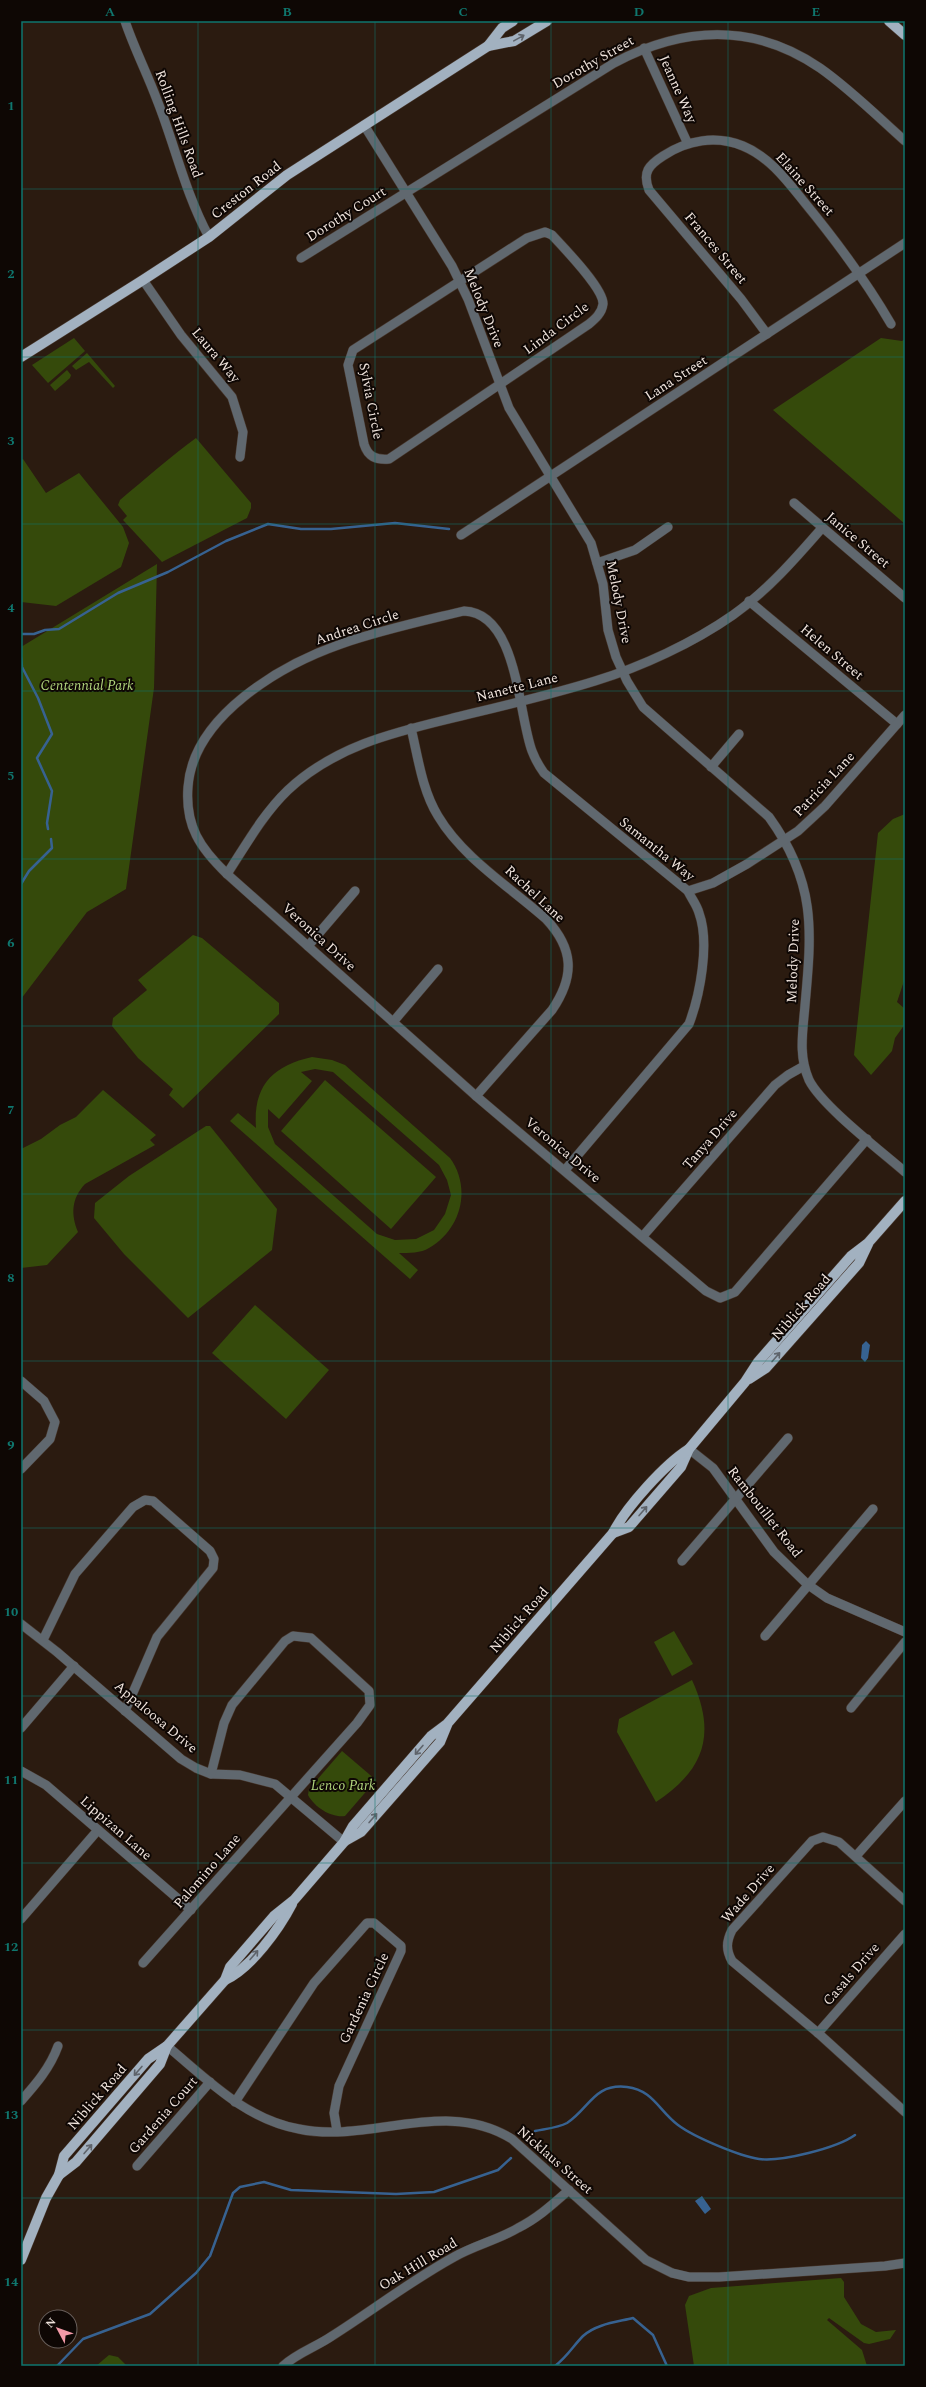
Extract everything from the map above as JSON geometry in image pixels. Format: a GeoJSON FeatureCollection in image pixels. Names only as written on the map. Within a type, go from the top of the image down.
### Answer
{"type":"FeatureCollection","features":[{"type":"Feature","properties":{"kind":"main road","name":"Creston Road"},"geometry":{"type":"LineString","coordinates":[[21,357],[143,280],[209,236],[287,175],[488,46],[502,28],[514,21]]}},
{"type":"Feature","properties":{"kind":"main road","name":"Creston Road"},"geometry":{"type":"LineString","coordinates":[[488,46],[514,41],[547,21]]}},
{"type":"Feature","properties":{"kind":"main road"},"geometry":{"type":"LineString","coordinates":[[889,21],[905,35]]}},
{"type":"Feature","properties":{"kind":"main road","name":"Niblick Road"},"geometry":{"type":"LineString","coordinates":[[21,2260],[25,2238],[59,2175],[76,2162],[160,2064],[167,2046],[225,1980],[230,1967],[274,1916],[294,1900],[344,1842],[361,1832],[440,1742],[447,1724],[613,1533],[620,1519],[675,1458],[689,1449],[745,1382],[758,1362],[851,1256],[868,1243],[905,1201]]}},
{"type":"Feature","properties":{"kind":"street","name":"Rolling Hills Road"},"geometry":{"type":"LineString","coordinates":[[125,21],[133,47],[157,100],[191,199],[209,236]]}},
{"type":"Feature","properties":{"kind":"street","name":"Dorothy Street"},"geometry":{"type":"LineString","coordinates":[[406,193],[614,63],[644,48],[679,38],[712,34],[750,38],[772,44],[796,54],[819,68],[905,141]]}},
{"type":"Feature","properties":{"kind":"street","name":"Jeanne Way"},"geometry":{"type":"LineString","coordinates":[[644,48],[687,142]]}},
{"type":"Feature","properties":{"kind":"street","name":"Melody Drive"},"geometry":{"type":"LineString","coordinates":[[364,125],[444,253],[475,316],[499,386],[510,408],[591,543],[603,584],[608,630],[622,671],[643,707],[769,817],[785,840],[806,892],[810,924],[810,953],[801,1046],[804,1066],[810,1081],[829,1105],[905,1172]]}},
{"type":"Feature","properties":{"kind":"street","name":"Elaine Street"},"geometry":{"type":"LineString","coordinates":[[645,180],[646,170],[651,164],[687,142],[700,140],[729,142],[757,153],[783,177],[829,232],[860,273],[891,324]]}},
{"type":"Feature","properties":{"kind":"street","name":"Frances Street"},"geometry":{"type":"LineString","coordinates":[[645,180],[657,200],[741,299],[767,334]]}},
{"type":"Feature","properties":{"kind":"street","name":"Dorothy Court"},"geometry":{"type":"LineString","coordinates":[[301,258],[406,193]]}},
{"type":"Feature","properties":{"kind":"street","name":"Linda Circle"},"geometry":{"type":"LineString","coordinates":[[459,281],[532,236],[545,232],[552,235],[559,242],[602,296],[601,311],[596,318],[499,386]]}},
{"type":"Feature","properties":{"kind":"street","name":"Lana Street"},"geometry":{"type":"LineString","coordinates":[[462,535],[905,243]]}},
{"type":"Feature","properties":{"kind":"street","name":"Laura Way"},"geometry":{"type":"LineString","coordinates":[[143,280],[181,335],[232,397],[239,414],[243,432],[240,457]]}},
{"type":"Feature","properties":{"kind":"street","name":"Sylvia Circle"},"geometry":{"type":"LineString","coordinates":[[459,281],[359,344],[349,356],[348,365],[367,451],[372,457],[380,460],[389,458],[499,386]]}},
{"type":"Feature","properties":{"kind":"street","name":"Janice Street"},"geometry":{"type":"LineString","coordinates":[[794,503],[905,598]]}},
{"type":"Feature","properties":{"kind":"street"},"geometry":{"type":"LineString","coordinates":[[598,563],[635,550],[668,527]]}},
{"type":"Feature","properties":{"kind":"street","name":"Nanette Lane"},"geometry":{"type":"LineString","coordinates":[[227,874],[273,807],[303,778],[346,750],[390,733],[596,681],[693,639],[733,614],[749,601],[774,579],[822,528]]}},
{"type":"Feature","properties":{"kind":"street","name":"Helen Street"},"geometry":{"type":"LineString","coordinates":[[749,601],[897,724]]}},
{"type":"Feature","properties":{"kind":"street","name":"Andrea Circle"},"geometry":{"type":"LineString","coordinates":[[227,874],[202,848],[196,836],[188,806],[191,764],[209,731],[224,714],[245,696],[273,677],[303,660],[340,644],[464,611],[475,612],[491,622],[504,644],[521,701]]}},
{"type":"Feature","properties":{"kind":"street","name":"Samantha Way"},"geometry":{"type":"LineString","coordinates":[[521,701],[532,752],[544,773],[688,891],[699,912],[703,949],[696,1006],[689,1024],[565,1170]]}},
{"type":"Feature","properties":{"kind":"street","name":"Patricia Lane"},"geometry":{"type":"LineString","coordinates":[[688,891],[713,883],[747,864],[785,840],[814,818],[905,715]]}},
{"type":"Feature","properties":{"kind":"street","name":"Rachel Lane"},"geometry":{"type":"LineString","coordinates":[[411,728],[427,793],[437,815],[450,834],[464,849],[546,919],[557,931],[566,946],[568,978],[563,995],[552,1010],[476,1096]]}},
{"type":"Feature","properties":{"kind":"street"},"geometry":{"type":"LineString","coordinates":[[711,767],[739,734]]}},
{"type":"Feature","properties":{"kind":"street","name":"Veronica Drive"},"geometry":{"type":"LineString","coordinates":[[227,874],[476,1096],[643,1236],[709,1294],[720,1298],[728,1297],[735,1292],[867,1139]]}},
{"type":"Feature","properties":{"kind":"street"},"geometry":{"type":"LineString","coordinates":[[308,946],[355,891]]}},
{"type":"Feature","properties":{"kind":"street"},"geometry":{"type":"LineString","coordinates":[[393,1022],[438,969]]}},
{"type":"Feature","properties":{"kind":"street","name":"Tanya Drive"},"geometry":{"type":"LineString","coordinates":[[643,1236],[775,1085],[788,1075],[804,1066]]}},
{"type":"Feature","properties":{"kind":"street"},"geometry":{"type":"LineString","coordinates":[[21,1381],[44,1401],[56,1422],[50,1439],[21,1469]]}},
{"type":"Feature","properties":{"kind":"street"},"geometry":{"type":"LineString","coordinates":[[682,1561],[788,1438]]}},
{"type":"Feature","properties":{"kind":"street","name":"Rambouillet Road"},"geometry":{"type":"LineString","coordinates":[[689,1449],[713,1468],[774,1552],[808,1584],[827,1598],[905,1632]]}},
{"type":"Feature","properties":{"kind":"street"},"geometry":{"type":"LineString","coordinates":[[43,1640],[75,1574],[133,1507],[145,1500],[153,1501],[210,1551],[214,1559],[213,1568],[157,1637],[125,1711]]}},
{"type":"Feature","properties":{"kind":"street"},"geometry":{"type":"LineString","coordinates":[[765,1636],[873,1509]]}},
{"type":"Feature","properties":{"kind":"street","name":"Appaloosa Drive"},"geometry":{"type":"LineString","coordinates":[[21,1624],[74,1666],[181,1759],[196,1768],[211,1774],[258,1778],[275,1784],[344,1842]]}},
{"type":"Feature","properties":{"kind":"street","name":"Palomino Lane"},"geometry":{"type":"LineString","coordinates":[[143,1963],[358,1723],[370,1705],[369,1691],[311,1638],[293,1636],[285,1641],[232,1705],[224,1722],[211,1774]]}},
{"type":"Feature","properties":{"kind":"street"},"geometry":{"type":"LineString","coordinates":[[851,1708],[905,1642]]}},
{"type":"Feature","properties":{"kind":"street"},"geometry":{"type":"LineString","coordinates":[[21,1728],[74,1666]]}},
{"type":"Feature","properties":{"kind":"street","name":"Lippizan Lane"},"geometry":{"type":"LineString","coordinates":[[21,1771],[46,1785],[191,1910]]}},
{"type":"Feature","properties":{"kind":"street"},"geometry":{"type":"LineString","coordinates":[[905,1800],[856,1856],[905,1901]]}},
{"type":"Feature","properties":{"kind":"street"},"geometry":{"type":"LineString","coordinates":[[21,1919],[98,1830]]}},
{"type":"Feature","properties":{"kind":"street","name":"Wade Drive"},"geometry":{"type":"LineString","coordinates":[[856,1856],[830,1838],[823,1837],[812,1842],[732,1930],[727,1946],[727,1952],[732,1961],[818,2034],[905,2112]]}},
{"type":"Feature","properties":{"kind":"street","name":"Gardenia Circle"},"geometry":{"type":"LineString","coordinates":[[235,2102],[314,1983],[367,1923],[374,1923],[401,1946],[401,1951],[339,2086],[334,2113],[337,2131]]}},
{"type":"Feature","properties":{"kind":"street","name":"Casals Drive"},"geometry":{"type":"LineString","coordinates":[[818,2034],[905,1934]]}},
{"type":"Feature","properties":{"kind":"street"},"geometry":{"type":"LineString","coordinates":[[21,2101],[52,2062],[58,2046]]}},
{"type":"Feature","properties":{"kind":"street","name":"Nicklaus Street"},"geometry":{"type":"LineString","coordinates":[[167,2046],[235,2102],[259,2116],[287,2126],[316,2132],[442,2120],[482,2124],[512,2139],[646,2260],[672,2273],[689,2277],[719,2277],[885,2266],[905,2263]]}},
{"type":"Feature","properties":{"kind":"street","name":"Gardenia Court"},"geometry":{"type":"LineString","coordinates":[[137,2166],[210,2082]]}},
{"type":"Feature","properties":{"kind":"street","name":"Oak Hill Road"},"geometry":{"type":"LineString","coordinates":[[283,2366],[292,2358],[324,2342],[426,2272],[456,2256],[527,2223],[544,2213],[569,2190]]}},
{"type":"Feature","properties":{"kind":"green space"},"geometry":{"type":"Polygon","coordinates":[[[74,338],[85,351],[48,383],[32,365],[74,338]]]}},
{"type":"Feature","properties":{"kind":"green space"},"geometry":{"type":"Polygon","coordinates":[[[881,338],[902,341],[905,339],[905,524],[773,410],[881,338]]]}},
{"type":"Feature","properties":{"kind":"green space"},"geometry":{"type":"Polygon","coordinates":[[[87,353],[115,386],[113,388],[89,362],[76,370],[72,366],[87,353]]]}},
{"type":"Feature","properties":{"kind":"green space"},"geometry":{"type":"Polygon","coordinates":[[[67,370],[71,375],[70,378],[55,391],[50,385],[67,370]]]}},
{"type":"Feature","properties":{"kind":"green space"},"geometry":{"type":"Polygon","coordinates":[[[196,438],[251,503],[251,508],[247,518],[162,562],[123,520],[127,516],[118,505],[120,500],[167,460],[196,438]]]}},
{"type":"Feature","properties":{"kind":"green space"},"geometry":{"type":"Polygon","coordinates":[[[23,459],[46,493],[79,473],[123,527],[129,543],[121,567],[56,606],[21,602],[21,460],[23,459]]]}},
{"type":"Feature","properties":{"kind":"green space","name":"Centennial Park"},"geometry":{"type":"Polygon","coordinates":[[[157,564],[154,688],[126,889],[87,912],[21,999],[21,647],[157,564]]]}},
{"type":"Feature","properties":{"kind":"green space"},"geometry":{"type":"Polygon","coordinates":[[[905,814],[905,978],[897,1002],[905,1009],[905,1024],[895,1038],[892,1051],[871,1075],[854,1055],[878,833],[893,819],[905,814]]]}},
{"type":"Feature","properties":{"kind":"green space"},"geometry":{"type":"Polygon","coordinates":[[[193,935],[202,938],[279,1003],[279,1014],[183,1108],[169,1095],[173,1089],[138,1058],[112,1026],[113,1018],[147,990],[138,980],[193,935]]]}},
{"type":"Feature","properties":{"kind":"green space"},"geometry":{"type":"Polygon","coordinates":[[[312,1057],[332,1060],[345,1065],[450,1158],[457,1170],[460,1182],[460,1208],[456,1220],[449,1231],[440,1240],[426,1250],[399,1253],[418,1270],[410,1279],[230,1121],[238,1113],[256,1128],[258,1100],[262,1089],[276,1072],[298,1061],[312,1057]],[[315,1069],[301,1072],[312,1081],[279,1119],[268,1109],[268,1127],[275,1144],[377,1234],[395,1240],[416,1239],[434,1230],[445,1214],[451,1195],[447,1180],[439,1165],[333,1072],[315,1069]]]}},
{"type":"Feature","properties":{"kind":"green space"},"geometry":{"type":"Polygon","coordinates":[[[325,1080],[436,1177],[391,1229],[281,1131],[325,1080]]]}},
{"type":"Feature","properties":{"kind":"green space"},"geometry":{"type":"Polygon","coordinates":[[[103,1090],[156,1135],[150,1140],[155,1145],[85,1184],[77,1195],[73,1213],[78,1232],[47,1265],[21,1268],[21,1149],[41,1139],[60,1125],[76,1117],[103,1090]]]}},
{"type":"Feature","properties":{"kind":"green space"},"geometry":{"type":"Polygon","coordinates":[[[206,1126],[210,1126],[277,1209],[272,1250],[188,1318],[124,1254],[94,1218],[95,1203],[129,1176],[206,1126]]]}},
{"type":"Feature","properties":{"kind":"green space"},"geometry":{"type":"Polygon","coordinates":[[[255,1305],[329,1370],[286,1419],[212,1353],[255,1305]]]}},
{"type":"Feature","properties":{"kind":"green space"},"geometry":{"type":"Polygon","coordinates":[[[674,1631],[693,1664],[672,1676],[654,1642],[674,1631]]]}},
{"type":"Feature","properties":{"kind":"green space"},"geometry":{"type":"Polygon","coordinates":[[[692,1680],[700,1700],[704,1718],[704,1734],[701,1750],[695,1764],[685,1777],[672,1790],[656,1802],[617,1732],[619,1719],[692,1680]]]}},
{"type":"Feature","properties":{"kind":"green space","name":"Lenco Park"},"geometry":{"type":"Polygon","coordinates":[[[342,1751],[376,1780],[345,1816],[329,1814],[319,1808],[308,1795],[309,1789],[342,1751]]]}},
{"type":"Feature","properties":{"kind":"green space"},"geometry":{"type":"Polygon","coordinates":[[[841,2278],[844,2282],[844,2297],[861,2324],[876,2332],[896,2330],[890,2339],[869,2344],[864,2343],[829,2318],[827,2320],[862,2350],[867,2366],[694,2366],[685,2305],[689,2296],[711,2288],[841,2278]]]}},
{"type":"Feature","properties":{"kind":"green space"},"geometry":{"type":"Polygon","coordinates":[[[109,2355],[118,2357],[127,2366],[96,2366],[109,2355]]]}},
{"type":"Feature","properties":{"kind":"water"},"geometry":{"type":"Polygon","coordinates":[[[866,1341],[870,1345],[868,1358],[865,1362],[861,1358],[862,1345],[866,1341]]]}},
{"type":"Feature","properties":{"kind":"water"},"geometry":{"type":"Polygon","coordinates":[[[702,2196],[711,2209],[705,2214],[695,2201],[702,2196]]]}},
{"type":"Feature","properties":{"kind":"waterway"},"geometry":{"type":"LineString","coordinates":[[21,634],[34,634],[45,630],[59,629],[118,593],[168,572],[226,541],[268,524],[301,529],[331,529],[395,523],[449,529]]}},
{"type":"Feature","properties":{"kind":"waterway"},"geometry":{"type":"LineString","coordinates":[[21,658],[22,667],[38,698],[52,734],[37,758],[52,791],[47,823],[48,829]]}},
{"type":"Feature","properties":{"kind":"waterway"},"geometry":{"type":"LineString","coordinates":[[21,884],[29,871],[52,848],[51,839]]}},
{"type":"Feature","properties":{"kind":"waterway"},"geometry":{"type":"LineString","coordinates":[[535,2131],[567,2123],[575,2117],[593,2098],[607,2089],[627,2087],[643,2092],[650,2097],[671,2119],[685,2130],[729,2150],[759,2159],[781,2158],[808,2153],[836,2145],[855,2135]]}},
{"type":"Feature","properties":{"kind":"waterway"},"geometry":{"type":"LineString","coordinates":[[57,2366],[83,2339],[150,2314],[196,2273],[210,2256],[233,2193],[240,2187],[264,2182],[291,2190],[396,2194],[434,2192],[498,2170],[511,2158]]}},
{"type":"Feature","properties":{"kind":"waterway"},"geometry":{"type":"LineString","coordinates":[[555,2366],[588,2332],[607,2324],[633,2318],[653,2335],[667,2366]]}}]}
